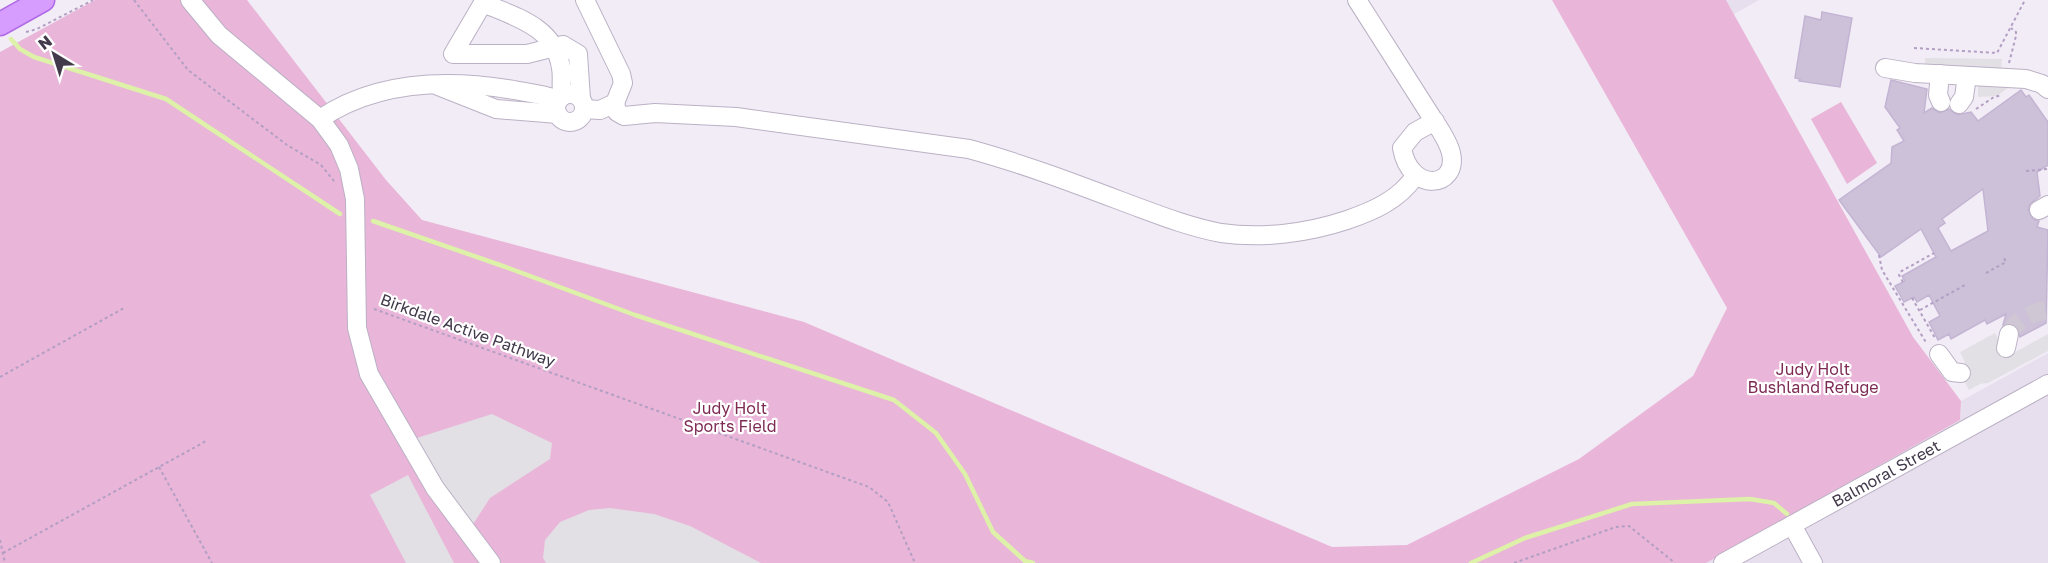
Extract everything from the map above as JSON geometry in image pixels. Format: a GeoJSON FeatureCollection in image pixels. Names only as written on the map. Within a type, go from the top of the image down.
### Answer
{"type":"FeatureCollection","features":[{"type":"Feature","properties":{"kind":"main road"},"geometry":{"type":"LineString","coordinates":[[0,24],[43,0]]}},
{"type":"Feature","properties":{"kind":"street"},"geometry":{"type":"LineString","coordinates":[[190,0],[219,35],[320,119],[339,145],[349,169],[355,200],[357,328],[377,392],[435,488],[491,563]]}},
{"type":"Feature","properties":{"kind":"street"},"geometry":{"type":"LineString","coordinates":[[585,0],[621,74],[623,83],[615,104],[617,112],[624,116],[655,113],[736,117],[969,149],[1005,159],[1186,225],[1246,235],[1297,231],[1334,224],[1365,213],[1391,200],[1407,187],[1415,176]]}},
{"type":"Feature","properties":{"kind":"street"},"geometry":{"type":"LineString","coordinates":[[1357,0],[1435,121],[1451,153],[1451,166],[1447,175],[1436,181],[1427,181],[1415,176],[1405,162],[1402,148],[1415,132],[1435,121]]}},
{"type":"Feature","properties":{"kind":"street"},"geometry":{"type":"LineString","coordinates":[[552,46],[536,26],[483,3],[453,54],[527,54],[563,45],[578,54],[569,104]]}},
{"type":"Feature","properties":{"kind":"street"},"geometry":{"type":"LineString","coordinates":[[1886,68],[1967,76],[2006,85],[2025,79],[2042,84],[2048,89]]}},
{"type":"Feature","properties":{"kind":"street"},"geometry":{"type":"LineString","coordinates":[[1940,74],[1938,95],[1941,102]]}},
{"type":"Feature","properties":{"kind":"street"},"geometry":{"type":"LineString","coordinates":[[1965,108],[1967,76]]}},
{"type":"Feature","properties":{"kind":"street"},"geometry":{"type":"LineString","coordinates":[[320,119],[339,106],[368,95],[393,88],[434,84],[496,109],[569,104],[600,110],[615,104]]}},
{"type":"Feature","properties":{"kind":"street"},"geometry":{"type":"LineString","coordinates":[[1939,347],[1952,372],[1961,373]]}},
{"type":"Feature","properties":{"kind":"street","name":"Balmoral Street"},"geometry":{"type":"LineString","coordinates":[[1723,563],[2048,384]]}},
{"type":"Feature","properties":{"kind":"street"},"geometry":{"type":"LineString","coordinates":[[1792,525],[1813,563]]}},
{"type":"Feature","properties":{"kind":"path"},"geometry":{"type":"LineString","coordinates":[[25,32],[37,29],[93,0]]}},
{"type":"Feature","properties":{"kind":"path"},"geometry":{"type":"LineString","coordinates":[[134,0],[188,70],[287,145],[321,165],[335,185]]}},
{"type":"Feature","properties":{"kind":"path"},"geometry":{"type":"LineString","coordinates":[[1914,48],[1995,53],[2025,0]]}},
{"type":"Feature","properties":{"kind":"path"},"geometry":{"type":"LineString","coordinates":[[1965,108],[1994,97],[1998,98],[2006,85],[2016,36],[2016,32],[2011,28]]}},
{"type":"Feature","properties":{"kind":"path"},"geometry":{"type":"LineString","coordinates":[[2026,171],[2048,169]]}},
{"type":"Feature","properties":{"kind":"path"},"geometry":{"type":"LineString","coordinates":[[1903,282],[1899,275],[1900,272],[1934,253]]}},
{"type":"Feature","properties":{"kind":"path"},"geometry":{"type":"LineString","coordinates":[[1879,255],[1882,270],[1909,317],[1935,355],[1939,347],[1912,298]]}},
{"type":"Feature","properties":{"kind":"path"},"geometry":{"type":"LineString","coordinates":[[1986,273],[2006,262],[2003,256]]}},
{"type":"Feature","properties":{"kind":"path"},"geometry":{"type":"LineString","coordinates":[[1920,310],[1965,285]]}},
{"type":"Feature","properties":{"kind":"path","name":"Birkdale Active Pathway"},"geometry":{"type":"LineString","coordinates":[[357,303],[868,487],[888,502],[915,563]]}},
{"type":"Feature","properties":{"kind":"path"},"geometry":{"type":"LineString","coordinates":[[0,377],[124,308]]}},
{"type":"Feature","properties":{"kind":"path"},"geometry":{"type":"LineString","coordinates":[[3,553],[208,440]]}},
{"type":"Feature","properties":{"kind":"path"},"geometry":{"type":"LineString","coordinates":[[159,467],[212,563]]}},
{"type":"Feature","properties":{"kind":"path"},"geometry":{"type":"LineString","coordinates":[[1514,563],[1616,527],[1629,526],[1675,563]]}},
{"type":"Feature","properties":{"kind":"path"},"geometry":{"type":"LineString","coordinates":[[0,540],[6,563]]}},
{"type":"Feature","properties":{"kind":"shaded area"},"geometry":{"type":"Polygon","coordinates":[[[1726,0],[1759,0],[1734,14],[1726,0]]]}},
{"type":"Feature","properties":{"kind":"shaded area"},"geometry":{"type":"Polygon","coordinates":[[[1925,58],[2002,59],[2001,71],[1925,70],[1925,58]]]}},
{"type":"Feature","properties":{"kind":"shaded area"},"geometry":{"type":"Polygon","coordinates":[[[1978,85],[2012,85],[1997,96],[1978,97],[1978,85]]]}},
{"type":"Feature","properties":{"kind":"shaded area"},"geometry":{"type":"Polygon","coordinates":[[[1995,333],[2008,356],[2048,334],[2048,351],[1988,383],[1980,384],[1969,390],[1957,367],[1965,362],[1960,352],[1995,333]]]}},
{"type":"Feature","properties":{"kind":"shaded area"},"geometry":{"type":"Polygon","coordinates":[[[2048,353],[2048,563],[1706,563],[1960,420],[1961,401],[2048,353]]]}},
{"type":"Feature","properties":{"kind":"shaded area"},"geometry":{"type":"Polygon","coordinates":[[[492,414],[552,443],[550,459],[490,498],[468,532],[404,435],[417,438],[492,414]]]}},
{"type":"Feature","properties":{"kind":"shaded area"},"geometry":{"type":"Polygon","coordinates":[[[408,475],[454,563],[406,563],[370,495],[408,475]]]}},
{"type":"Feature","properties":{"kind":"shaded area"},"geometry":{"type":"Polygon","coordinates":[[[610,508],[654,514],[690,526],[761,563],[546,563],[543,558],[545,540],[560,522],[589,510],[610,508]]]}},
{"type":"Feature","properties":{"kind":"green space"},"geometry":{"type":"Polygon","coordinates":[[[95,0],[247,0],[386,180],[422,220],[804,322],[1332,547],[1407,545],[1579,459],[1693,376],[1727,308],[1552,0],[1726,0],[1913,337],[1961,401],[1960,420],[1706,563],[0,563],[0,52],[95,0]]]}},
{"type":"Feature","properties":{"kind":"green space"},"geometry":{"type":"Polygon","coordinates":[[[1841,102],[1877,163],[1847,184],[1811,119],[1841,102]]]}},
{"type":"Feature","properties":{"kind":"building"},"geometry":{"type":"Polygon","coordinates":[[[1822,12],[1852,18],[1840,87],[1799,81],[1800,79],[1795,78],[1805,16],[1821,20],[1822,12]]]}},
{"type":"Feature","properties":{"kind":"building"},"geometry":{"type":"Polygon","coordinates":[[[1891,80],[1927,89],[1924,113],[1932,108],[1940,113],[1949,109],[1957,115],[1971,112],[1978,121],[2021,90],[2026,97],[2029,95],[2048,122],[2048,165],[2037,172],[2040,196],[2030,204],[2028,210],[2033,219],[2039,221],[2037,227],[2048,230],[2046,323],[2020,337],[2016,325],[2011,323],[2003,325],[2006,314],[1987,324],[1985,320],[1951,339],[1949,334],[1938,340],[1929,322],[1940,316],[1929,295],[1917,302],[1914,297],[1904,302],[1895,286],[1905,281],[1902,276],[1936,257],[1921,229],[1881,257],[1839,200],[1891,163],[1892,147],[1904,141],[1897,130],[1900,128],[1885,107],[1891,80]],[[1983,189],[1942,219],[1945,223],[1938,228],[1951,251],[1988,231],[1983,189]]]}},
{"type":"Feature","properties":{"kind":"waterway"},"geometry":{"type":"LineString","coordinates":[[11,39],[20,49],[34,57],[166,99],[340,214]]}},
{"type":"Feature","properties":{"kind":"waterway"},"geometry":{"type":"LineString","coordinates":[[373,221],[635,315],[894,400],[936,433],[965,474],[993,532],[1025,561],[1033,563]]}},
{"type":"Feature","properties":{"kind":"waterway"},"geometry":{"type":"LineString","coordinates":[[1471,563],[1525,538],[1632,504],[1750,499],[1774,503],[1787,514]]}},
{"type":"Feature","properties":{"kind":"tunnel"},"geometry":{"type":"LineString","coordinates":[[2009,334],[2025,318],[2036,312],[2048,310]]}},
{"type":"Feature","properties":{"kind":"park label","name":"Judy Holt Bushland Refuge"},"geometry":{"type":"Point","coordinates":[1813,378]}},
{"type":"Feature","properties":{"kind":"park label","name":"Judy Holt Sports Field"},"geometry":{"type":"Point","coordinates":[730,417]}}]}
